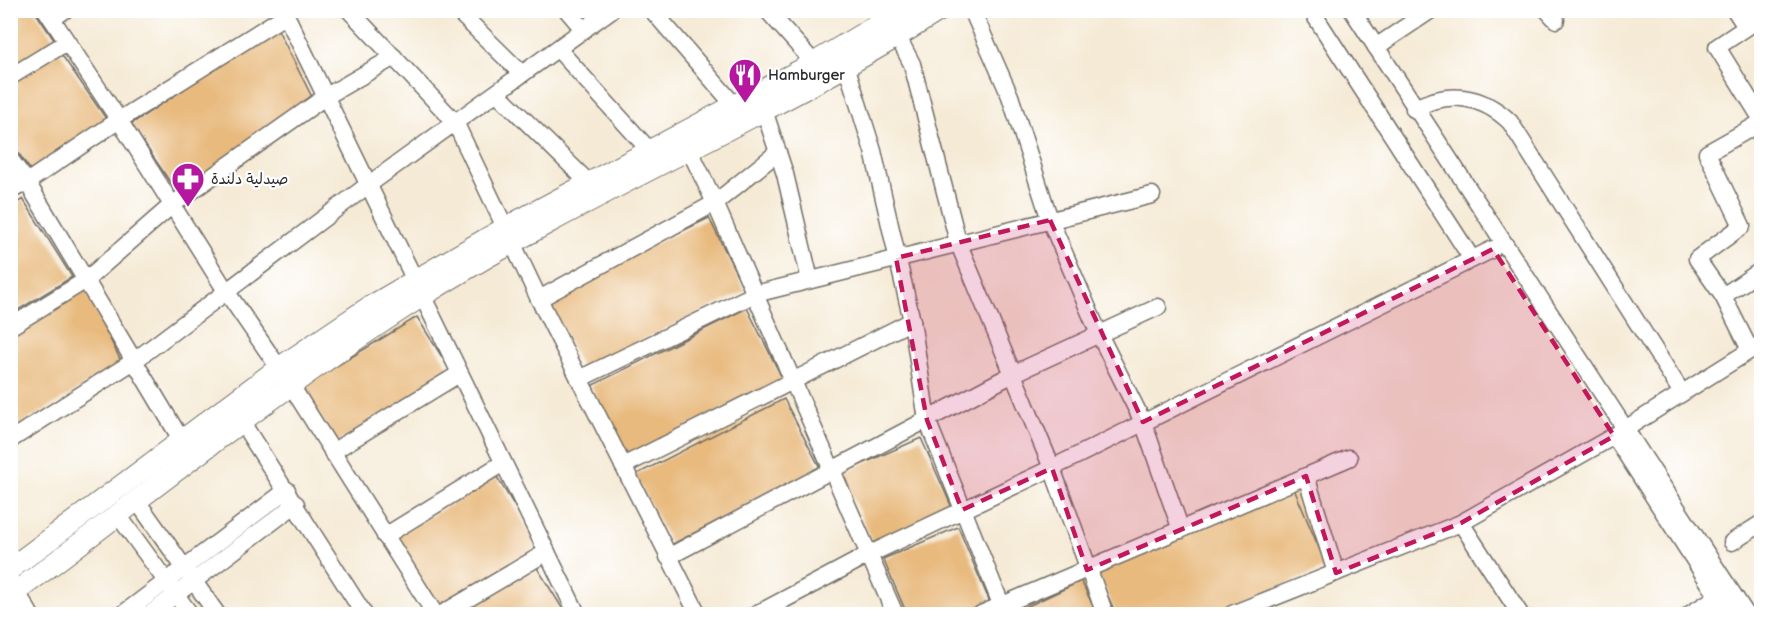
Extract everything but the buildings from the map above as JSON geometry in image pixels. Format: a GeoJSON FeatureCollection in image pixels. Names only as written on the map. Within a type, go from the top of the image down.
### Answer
{"type":"FeatureCollection","features":[{"type":"Feature","properties":{"kind":"main road"},"geometry":{"type":"LineString","coordinates":[[508,236],[589,183],[651,151],[686,142],[734,105],[891,20],[940,10]]}},
{"type":"Feature","properties":{"kind":"main road"},"geometry":{"type":"LineString","coordinates":[[10,569],[182,441],[418,288],[508,236],[686,142],[765,110],[846,65],[891,20]]}},
{"type":"Feature","properties":{"kind":"main road"},"geometry":{"type":"LineString","coordinates":[[13,589],[137,501],[241,421],[284,376]]}},
{"type":"Feature","properties":{"kind":"street"},"geometry":{"type":"LineString","coordinates":[[349,10],[455,122],[539,299],[698,615]]}},
{"type":"Feature","properties":{"kind":"street"},"geometry":{"type":"LineString","coordinates":[[457,10],[522,74]]}},
{"type":"Feature","properties":{"kind":"street"},"geometry":{"type":"LineString","coordinates":[[567,10],[584,30]]}},
{"type":"Feature","properties":{"kind":"street"},"geometry":{"type":"LineString","coordinates":[[10,440],[134,361],[368,185],[611,10]]}},
{"type":"Feature","properties":{"kind":"street"},"geometry":{"type":"LineString","coordinates":[[652,10],[734,105]]}},
{"type":"Feature","properties":{"kind":"street"},"geometry":{"type":"LineString","coordinates":[[767,10],[814,63]]}},
{"type":"Feature","properties":{"kind":"street"},"geometry":{"type":"LineString","coordinates":[[972,10],[1010,96],[1050,220],[1100,334],[1143,422],[1180,530]]}},
{"type":"Feature","properties":{"kind":"street"},"geometry":{"type":"LineString","coordinates":[[1311,10],[1472,259]]}},
{"type":"Feature","properties":{"kind":"street"},"geometry":{"type":"LineString","coordinates":[[1339,10],[1493,249],[1746,615]]}},
{"type":"Feature","properties":{"kind":"street"},"geometry":{"type":"LineString","coordinates":[[1352,10],[1619,433],[1730,615]]}},
{"type":"Feature","properties":{"kind":"street"},"geometry":{"type":"LineString","coordinates":[[1376,47],[1431,10]]}},
{"type":"Feature","properties":{"kind":"street"},"geometry":{"type":"LineString","coordinates":[[1735,10],[1746,27]]}},
{"type":"Feature","properties":{"kind":"street"},"geometry":{"type":"LineString","coordinates":[[10,191],[288,12],[325,97],[577,615]]}},
{"type":"Feature","properties":{"kind":"street"},"geometry":{"type":"LineString","coordinates":[[54,13],[67,42],[119,120],[226,291],[284,376],[435,615]]}},
{"type":"Feature","properties":{"kind":"street"},"geometry":{"type":"LineString","coordinates":[[1232,615],[1265,608],[1336,573],[1461,523],[1619,433],[1756,346],[1697,259],[1742,226],[1707,153],[1761,121],[1717,47],[1761,17]]}},
{"type":"Feature","properties":{"kind":"street"},"geometry":{"type":"LineString","coordinates":[[891,20],[912,64],[958,242],[1052,468],[1105,615]]}},
{"type":"Feature","properties":{"kind":"street"},"geometry":{"type":"LineString","coordinates":[[10,77],[67,42]]}},
{"type":"Feature","properties":{"kind":"street"},"geometry":{"type":"LineString","coordinates":[[558,49],[651,151]]}},
{"type":"Feature","properties":{"kind":"street"},"geometry":{"type":"LineString","coordinates":[[10,327],[86,280],[172,204],[325,97],[394,57]]}},
{"type":"Feature","properties":{"kind":"street"},"geometry":{"type":"LineString","coordinates":[[846,65],[873,151],[912,321],[927,420],[1003,610]]}},
{"type":"Feature","properties":{"kind":"street"},"geometry":{"type":"LineString","coordinates":[[497,93],[589,183]]}},
{"type":"Feature","properties":{"kind":"street"},"geometry":{"type":"LineString","coordinates":[[1414,109],[1438,99],[1465,97],[1490,105],[1510,122],[1682,393]]}},
{"type":"Feature","properties":{"kind":"street"},"geometry":{"type":"LineString","coordinates":[[765,110],[778,152],[810,280]]}},
{"type":"Feature","properties":{"kind":"street"},"geometry":{"type":"LineString","coordinates":[[686,142],[716,203],[895,615]]}},
{"type":"Feature","properties":{"kind":"street"},"geometry":{"type":"LineString","coordinates":[[539,299],[716,203],[778,152]]}},
{"type":"Feature","properties":{"kind":"street"},"geometry":{"type":"LineString","coordinates":[[10,159],[27,182],[182,441]]}},
{"type":"Feature","properties":{"kind":"street"},"geometry":{"type":"LineString","coordinates":[[579,379],[755,294],[1152,195]]}},
{"type":"Feature","properties":{"kind":"street"},"geometry":{"type":"LineString","coordinates":[[757,615],[870,554],[1052,468],[1493,249]]}},
{"type":"Feature","properties":{"kind":"street"},"geometry":{"type":"LineString","coordinates":[[1723,296],[1761,270]]}},
{"type":"Feature","properties":{"kind":"street"},"geometry":{"type":"LineString","coordinates":[[668,557],[1013,374],[1158,307]]}},
{"type":"Feature","properties":{"kind":"street"},"geometry":{"type":"LineString","coordinates":[[622,466],[912,321]]}},
{"type":"Feature","properties":{"kind":"street"},"geometry":{"type":"LineString","coordinates":[[332,452],[459,374]]}},
{"type":"Feature","properties":{"kind":"street"},"geometry":{"type":"LineString","coordinates":[[241,421],[292,497],[356,612]]}},
{"type":"Feature","properties":{"kind":"street"},"geometry":{"type":"LineString","coordinates":[[981,615],[1003,610],[1087,570],[1349,458]]}},
{"type":"Feature","properties":{"kind":"street"},"geometry":{"type":"LineString","coordinates":[[386,536],[503,463]]}},
{"type":"Feature","properties":{"kind":"street"},"geometry":{"type":"LineString","coordinates":[[1306,476],[1336,573]]}},
{"type":"Feature","properties":{"kind":"street"},"geometry":{"type":"LineString","coordinates":[[123,615],[172,588],[292,497]]}},
{"type":"Feature","properties":{"kind":"street"},"geometry":{"type":"LineString","coordinates":[[137,501],[217,615]]}},
{"type":"Feature","properties":{"kind":"street"},"geometry":{"type":"LineString","coordinates":[[118,515],[190,615]]}},
{"type":"Feature","properties":{"kind":"street"},"geometry":{"type":"LineString","coordinates":[[1461,523],[1520,615]]}},
{"type":"Feature","properties":{"kind":"street"},"geometry":{"type":"LineString","coordinates":[[1732,542],[1761,523]]}},
{"type":"Feature","properties":{"kind":"street"},"geometry":{"type":"LineString","coordinates":[[442,615],[547,552]]}},
{"type":"Feature","properties":{"kind":"street"},"geometry":{"type":"LineString","coordinates":[[150,615],[172,588]]}},
{"type":"Feature","properties":{"kind":"street"},"geometry":{"type":"LineString","coordinates":[[13,589],[30,615]]}},
{"type":"Feature","properties":{"kind":"street"},"geometry":{"type":"LineString","coordinates":[[1690,615],[1717,597]]}},
{"type":"Feature","properties":{"kind":"highlighted area"},"geometry":{"type":"Polygon","coordinates":[[[1050,220],[1143,422],[1493,249],[1614,436],[1461,523],[1336,573],[1306,476],[1087,570],[1052,468],[962,510],[927,420],[896,258],[1050,220]]]}},
{"type":"Feature","properties":{"kind":"place","name":"Hamburger"},"geometry":{"type":"Point","coordinates":[745,104]}},
{"type":"Feature","properties":{"kind":"place","name":"صيدلية دلندة"},"geometry":{"type":"Point","coordinates":[188,208]}}]}
